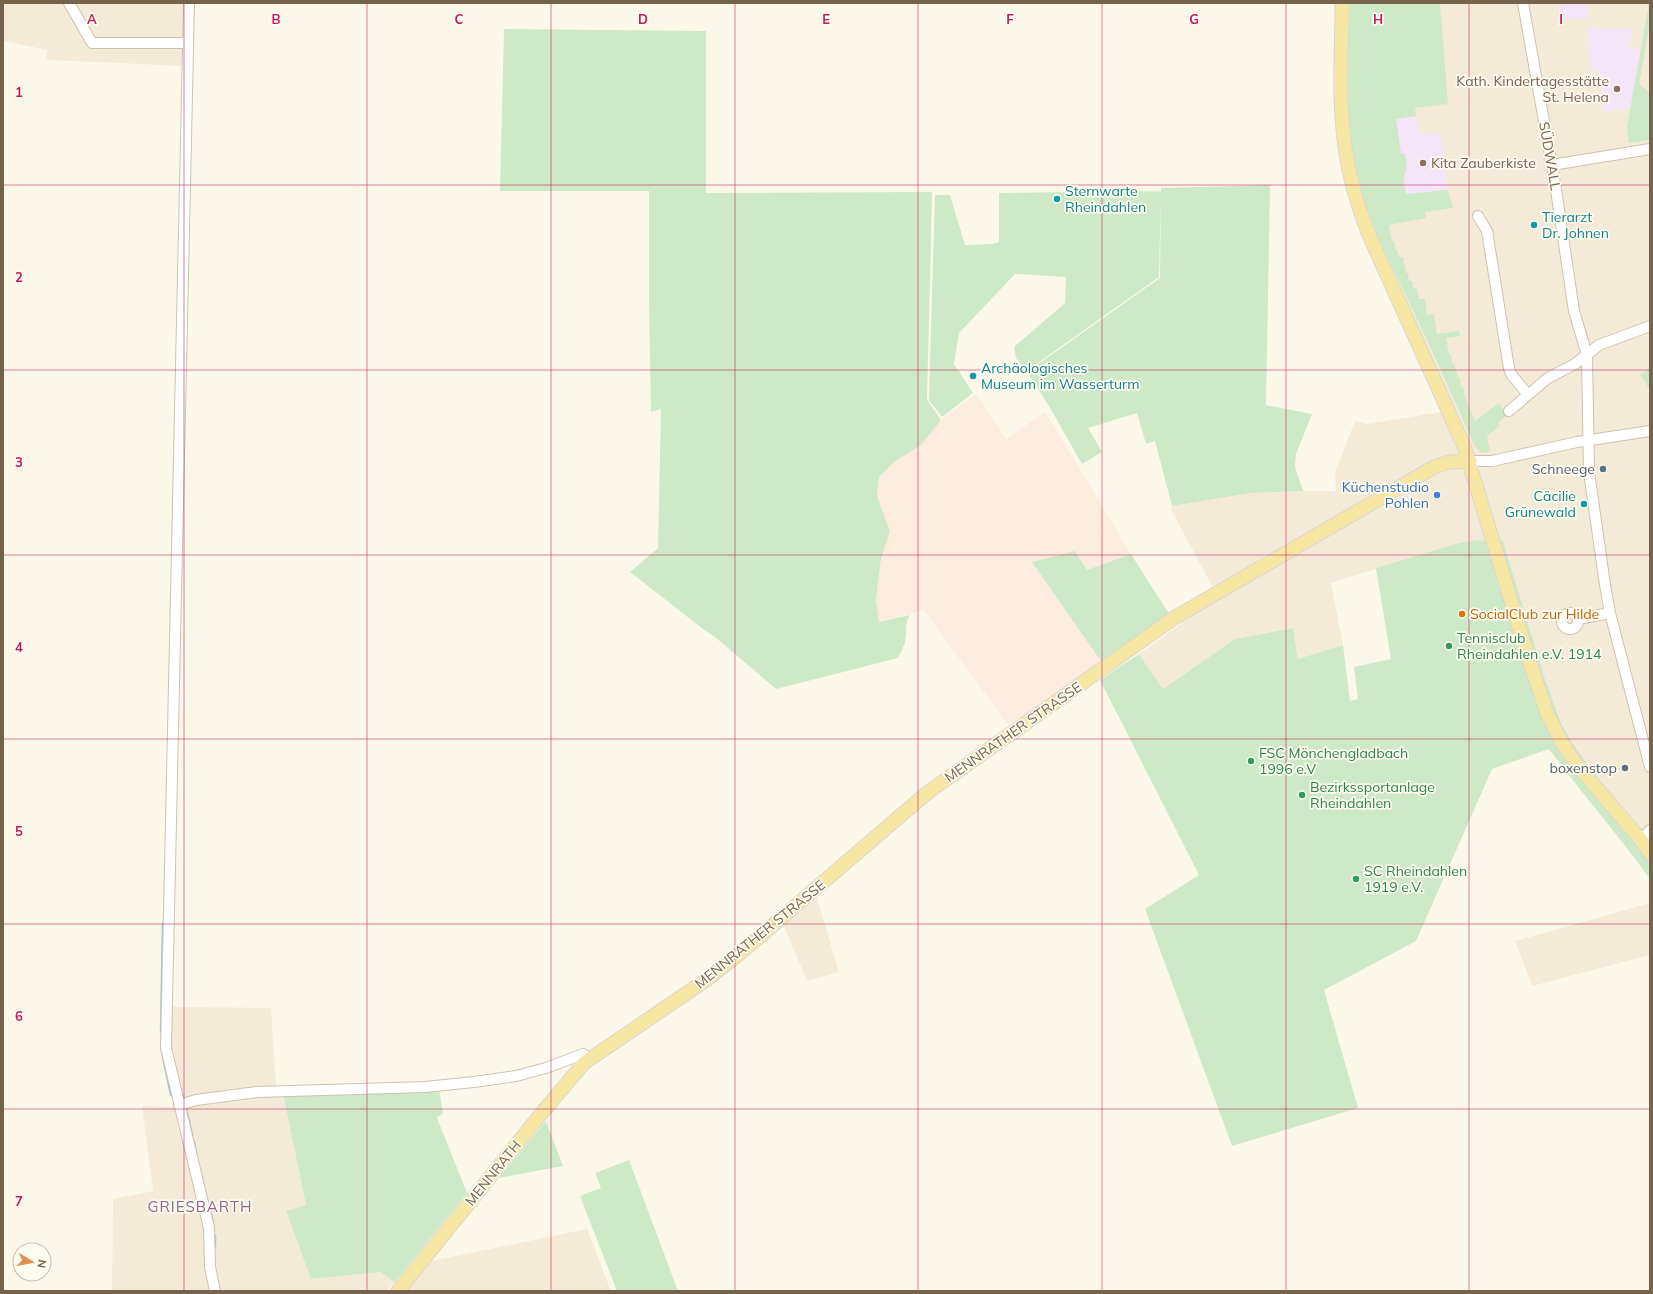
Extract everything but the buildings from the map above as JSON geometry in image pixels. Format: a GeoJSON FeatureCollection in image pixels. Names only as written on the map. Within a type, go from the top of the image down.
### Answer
{"type":"FeatureCollection","features":[{"type":"Feature","properties":{"kind":"main road"},"geometry":{"type":"LineString","coordinates":[[1342,3],[1343,127],[1348,167],[1357,203],[1369,236],[1454,420],[1470,461],[1531,666],[1547,713],[1561,741],[1577,765],[1648,844]]}},
{"type":"Feature","properties":{"kind":"main road","name":"MENNRATHER STRASSE"},"geometry":{"type":"LineString","coordinates":[[591,1059],[706,980],[744,950],[927,793],[1174,618],[1434,467],[1449,462],[1470,461]]}},
{"type":"Feature","properties":{"kind":"main road","name":"MENNRATH"},"geometry":{"type":"LineString","coordinates":[[398,1291],[557,1094],[584,1063],[591,1059]]}},
{"type":"Feature","properties":{"kind":"street"},"geometry":{"type":"LineString","coordinates":[[69,3],[92,43],[188,43]]}},
{"type":"Feature","properties":{"kind":"street"},"geometry":{"type":"LineString","coordinates":[[189,3],[166,1048],[209,1228],[210,1268],[215,1291]]}},
{"type":"Feature","properties":{"kind":"street","name":"SÜDWALL"},"geometry":{"type":"LineString","coordinates":[[1523,3],[1552,165],[1574,311],[1587,355],[1589,472],[1599,550],[1610,613],[1650,767]]}},
{"type":"Feature","properties":{"kind":"street"},"geometry":{"type":"LineString","coordinates":[[1552,165],[1650,149]]}},
{"type":"Feature","properties":{"kind":"street"},"geometry":{"type":"LineString","coordinates":[[1478,216],[1487,231],[1509,368],[1511,374],[1528,395]]}},
{"type":"Feature","properties":{"kind":"street"},"geometry":{"type":"LineString","coordinates":[[1510,411],[1548,378],[1575,364],[1599,345],[1650,326]]}},
{"type":"Feature","properties":{"kind":"street"},"geometry":{"type":"LineString","coordinates":[[1470,461],[1492,461],[1588,440],[1650,430]]}},
{"type":"Feature","properties":{"kind":"street"},"geometry":{"type":"LineString","coordinates":[[1578,619],[1610,613]]}},
{"type":"Feature","properties":{"kind":"street"},"geometry":{"type":"LineString","coordinates":[[179,1105],[196,1100],[257,1092],[425,1087],[474,1082],[516,1076],[546,1068],[583,1054],[591,1059]]}},
{"type":"Feature","properties":{"kind":"shaded area"},"geometry":{"type":"Polygon","coordinates":[[[3,3],[186,3],[186,66],[46,60],[47,50],[3,41],[3,3]]]}},
{"type":"Feature","properties":{"kind":"shaded area"},"geometry":{"type":"Polygon","coordinates":[[[1347,3],[1650,3],[1650,844],[1632,823],[1572,743],[1561,723],[1545,679],[1503,541],[1477,540],[1459,543],[1331,583],[1343,645],[1298,659],[1293,628],[1235,639],[1163,689],[1139,654],[1218,597],[1171,510],[1172,506],[1252,493],[1336,491],[1335,472],[1355,421],[1367,424],[1447,411],[1359,200],[1345,107],[1347,3]]]}},
{"type":"Feature","properties":{"kind":"shaded area"},"geometry":{"type":"Polygon","coordinates":[[[1559,3],[1588,3],[1588,15],[1585,19],[1560,18],[1559,3]]]}},
{"type":"Feature","properties":{"kind":"shaded area","name":"Kath. Kindertagesstätte St. Helena"},"geometry":{"type":"Polygon","coordinates":[[[1587,28],[1633,29],[1629,48],[1641,49],[1630,108],[1604,112],[1598,69],[1591,69],[1587,28]]]}},
{"type":"Feature","properties":{"kind":"shaded area","name":"Kita Zauberkiste"},"geometry":{"type":"Polygon","coordinates":[[[1416,116],[1416,122],[1419,122],[1421,135],[1438,133],[1439,136],[1441,136],[1448,190],[1406,195],[1396,118],[1416,116]]]}},
{"type":"Feature","properties":{"kind":"shaded area"},"geometry":{"type":"Polygon","coordinates":[[[976,394],[1006,439],[1045,412],[1131,554],[1087,570],[1105,663],[1008,725],[924,610],[879,622],[876,600],[881,559],[890,531],[877,496],[879,477],[893,462],[921,445],[941,420],[976,394]]]}},
{"type":"Feature","properties":{"kind":"shaded area"},"geometry":{"type":"Polygon","coordinates":[[[817,898],[839,972],[807,981],[784,926],[817,898]]]}},
{"type":"Feature","properties":{"kind":"shaded area"},"geometry":{"type":"Polygon","coordinates":[[[1650,903],[1650,955],[1532,986],[1515,941],[1650,903]]]}},
{"type":"Feature","properties":{"kind":"shaded area"},"geometry":{"type":"Polygon","coordinates":[[[170,1007],[271,1008],[276,1086],[283,1094],[306,1205],[286,1211],[311,1279],[381,1272],[395,1282],[386,1291],[112,1291],[113,1199],[153,1191],[142,1106],[175,1107],[168,1047],[170,1007]]]}},
{"type":"Feature","properties":{"kind":"shaded area"},"geometry":{"type":"Polygon","coordinates":[[[587,1229],[611,1291],[406,1291],[431,1261],[587,1229]]]}},
{"type":"Feature","properties":{"kind":"green space"},"geometry":{"type":"Polygon","coordinates":[[[1350,3],[1440,3],[1448,104],[1415,108],[1416,116],[1396,119],[1401,153],[1404,153],[1407,166],[1404,180],[1406,194],[1448,190],[1453,208],[1425,212],[1426,218],[1389,225],[1395,249],[1397,249],[1399,257],[1403,257],[1406,273],[1408,273],[1409,281],[1412,281],[1413,289],[1417,288],[1419,299],[1425,299],[1427,315],[1434,314],[1437,334],[1459,331],[1460,336],[1446,338],[1449,355],[1451,355],[1452,364],[1454,363],[1458,378],[1460,378],[1461,387],[1463,387],[1465,397],[1475,421],[1499,403],[1507,416],[1498,423],[1500,426],[1487,436],[1490,451],[1487,452],[1480,451],[1474,445],[1438,363],[1378,236],[1365,204],[1355,164],[1350,118],[1350,3]]]}},
{"type":"Feature","properties":{"kind":"green space"},"geometry":{"type":"Polygon","coordinates":[[[1649,3],[1650,24],[1639,84],[1650,93],[1650,140],[1629,143],[1627,127],[1649,3]]]}},
{"type":"Feature","properties":{"kind":"green space"},"geometry":{"type":"Polygon","coordinates":[[[504,29],[706,31],[706,193],[932,192],[927,400],[941,420],[921,445],[894,462],[879,477],[877,496],[890,531],[881,559],[876,600],[879,622],[910,615],[907,621],[905,643],[898,658],[776,689],[715,637],[630,572],[658,548],[661,409],[651,412],[649,191],[500,191],[504,29]]]}},
{"type":"Feature","properties":{"kind":"green space"},"geometry":{"type":"Polygon","coordinates":[[[1270,185],[1266,405],[1312,414],[1296,454],[1295,467],[1303,491],[1251,493],[1172,506],[1155,441],[1146,444],[1137,413],[1088,428],[1102,452],[1082,464],[1049,406],[1027,372],[1160,278],[1161,188],[1270,185]]]}},
{"type":"Feature","properties":{"kind":"green space"},"geometry":{"type":"Polygon","coordinates":[[[1161,191],[1159,277],[1025,372],[1016,358],[1014,347],[1065,303],[1066,277],[1015,274],[959,333],[954,364],[973,393],[942,417],[929,400],[935,195],[950,195],[965,245],[992,244],[999,242],[999,193],[1161,191]]]}},
{"type":"Feature","properties":{"kind":"green space"},"geometry":{"type":"Polygon","coordinates":[[[1650,368],[1650,390],[1640,374],[1650,368]]]}},
{"type":"Feature","properties":{"kind":"green space"},"geometry":{"type":"Polygon","coordinates":[[[1477,540],[1487,541],[1503,585],[1534,696],[1541,714],[1650,862],[1650,879],[1549,749],[1492,769],[1416,941],[1324,990],[1358,1108],[1232,1146],[1145,909],[1199,875],[1100,680],[1139,654],[1163,689],[1235,639],[1293,628],[1298,659],[1343,645],[1350,701],[1358,699],[1354,667],[1391,659],[1376,568],[1459,543],[1477,540]]]}},
{"type":"Feature","properties":{"kind":"green space"},"geometry":{"type":"Polygon","coordinates":[[[1499,541],[1503,541],[1545,679],[1561,723],[1572,743],[1632,823],[1616,805],[1564,738],[1542,689],[1499,541]]]}},
{"type":"Feature","properties":{"kind":"green space"},"geometry":{"type":"Polygon","coordinates":[[[1075,551],[1087,570],[1131,554],[1171,617],[1103,664],[1032,562],[1075,551]]]}},
{"type":"Feature","properties":{"kind":"green space"},"geometry":{"type":"Polygon","coordinates":[[[439,1089],[443,1113],[437,1118],[467,1193],[395,1282],[381,1272],[311,1279],[286,1211],[306,1205],[283,1094],[439,1089]]]}},
{"type":"Feature","properties":{"kind":"green space"},"geometry":{"type":"Polygon","coordinates":[[[546,1121],[563,1166],[499,1178],[546,1121]]]}},
{"type":"Feature","properties":{"kind":"green space"},"geometry":{"type":"Polygon","coordinates":[[[629,1160],[678,1291],[617,1291],[580,1196],[601,1188],[595,1173],[629,1160]]]}},
{"type":"Feature","properties":{"kind":"waterway"},"geometry":{"type":"LineString","coordinates":[[161,1032],[163,923]]}},
{"type":"Feature","properties":{"kind":"waterway"},"geometry":{"type":"LineString","coordinates":[[161,1047],[171,1095]]}},
{"type":"Feature","properties":{"kind":"waterway"},"geometry":{"type":"LineString","coordinates":[[186,1108],[192,1135]]}},
{"type":"Feature","properties":{"kind":"waterway"},"geometry":{"type":"LineString","coordinates":[[194,1142],[197,1158]]}},
{"type":"Feature","properties":{"kind":"waterway"},"geometry":{"type":"LineString","coordinates":[[210,1211],[213,1222]]}},
{"type":"Feature","properties":{"kind":"waterway"},"geometry":{"type":"LineString","coordinates":[[215,1236],[215,1246]]}},
{"type":"Feature","properties":{"kind":"place","name":"Kath. Kindertagesstätte St. Helena"},"geometry":{"type":"Point","coordinates":[1617,89]}},
{"type":"Feature","properties":{"kind":"place","name":"Kita Zauberkiste"},"geometry":{"type":"Point","coordinates":[1423,163]}},
{"type":"Feature","properties":{"kind":"place","name":"Sternwarte Rheindahlen"},"geometry":{"type":"Point","coordinates":[1057,199]}},
{"type":"Feature","properties":{"kind":"place","name":"Tierarzt Dr. Johnen"},"geometry":{"type":"Point","coordinates":[1534,225]}},
{"type":"Feature","properties":{"kind":"place","name":"Archäologisches Museum im Wasserturm"},"geometry":{"type":"Point","coordinates":[973,376]}},
{"type":"Feature","properties":{"kind":"place","name":"Schneege"},"geometry":{"type":"Point","coordinates":[1603,469]}},
{"type":"Feature","properties":{"kind":"place","name":"Küchenstudio Pohlen"},"geometry":{"type":"Point","coordinates":[1437,495]}},
{"type":"Feature","properties":{"kind":"place","name":"Cäcilie Grünewald"},"geometry":{"type":"Point","coordinates":[1584,504]}},
{"type":"Feature","properties":{"kind":"place","name":"SocialClub zur Hilde"},"geometry":{"type":"Point","coordinates":[1462,614]}},
{"type":"Feature","properties":{"kind":"place","name":"Tennisclub Rheindahlen e.V. 1914"},"geometry":{"type":"Point","coordinates":[1449,646]}},
{"type":"Feature","properties":{"kind":"place","name":"FSC Mönchengladbach 1996 e.V"},"geometry":{"type":"Point","coordinates":[1251,761]}},
{"type":"Feature","properties":{"kind":"place","name":"boxenstop"},"geometry":{"type":"Point","coordinates":[1625,768]}},
{"type":"Feature","properties":{"kind":"place","name":"Bezirkssportanlage Rheindahlen"},"geometry":{"type":"Point","coordinates":[1302,795]}},
{"type":"Feature","properties":{"kind":"place","name":"SC Rheindahlen 1919 e.V."},"geometry":{"type":"Point","coordinates":[1356,879]}},
{"type":"Feature","properties":{"kind":"district","name":"GRIESBARTH"},"geometry":{"type":"Point","coordinates":[200,1207]}}]}
